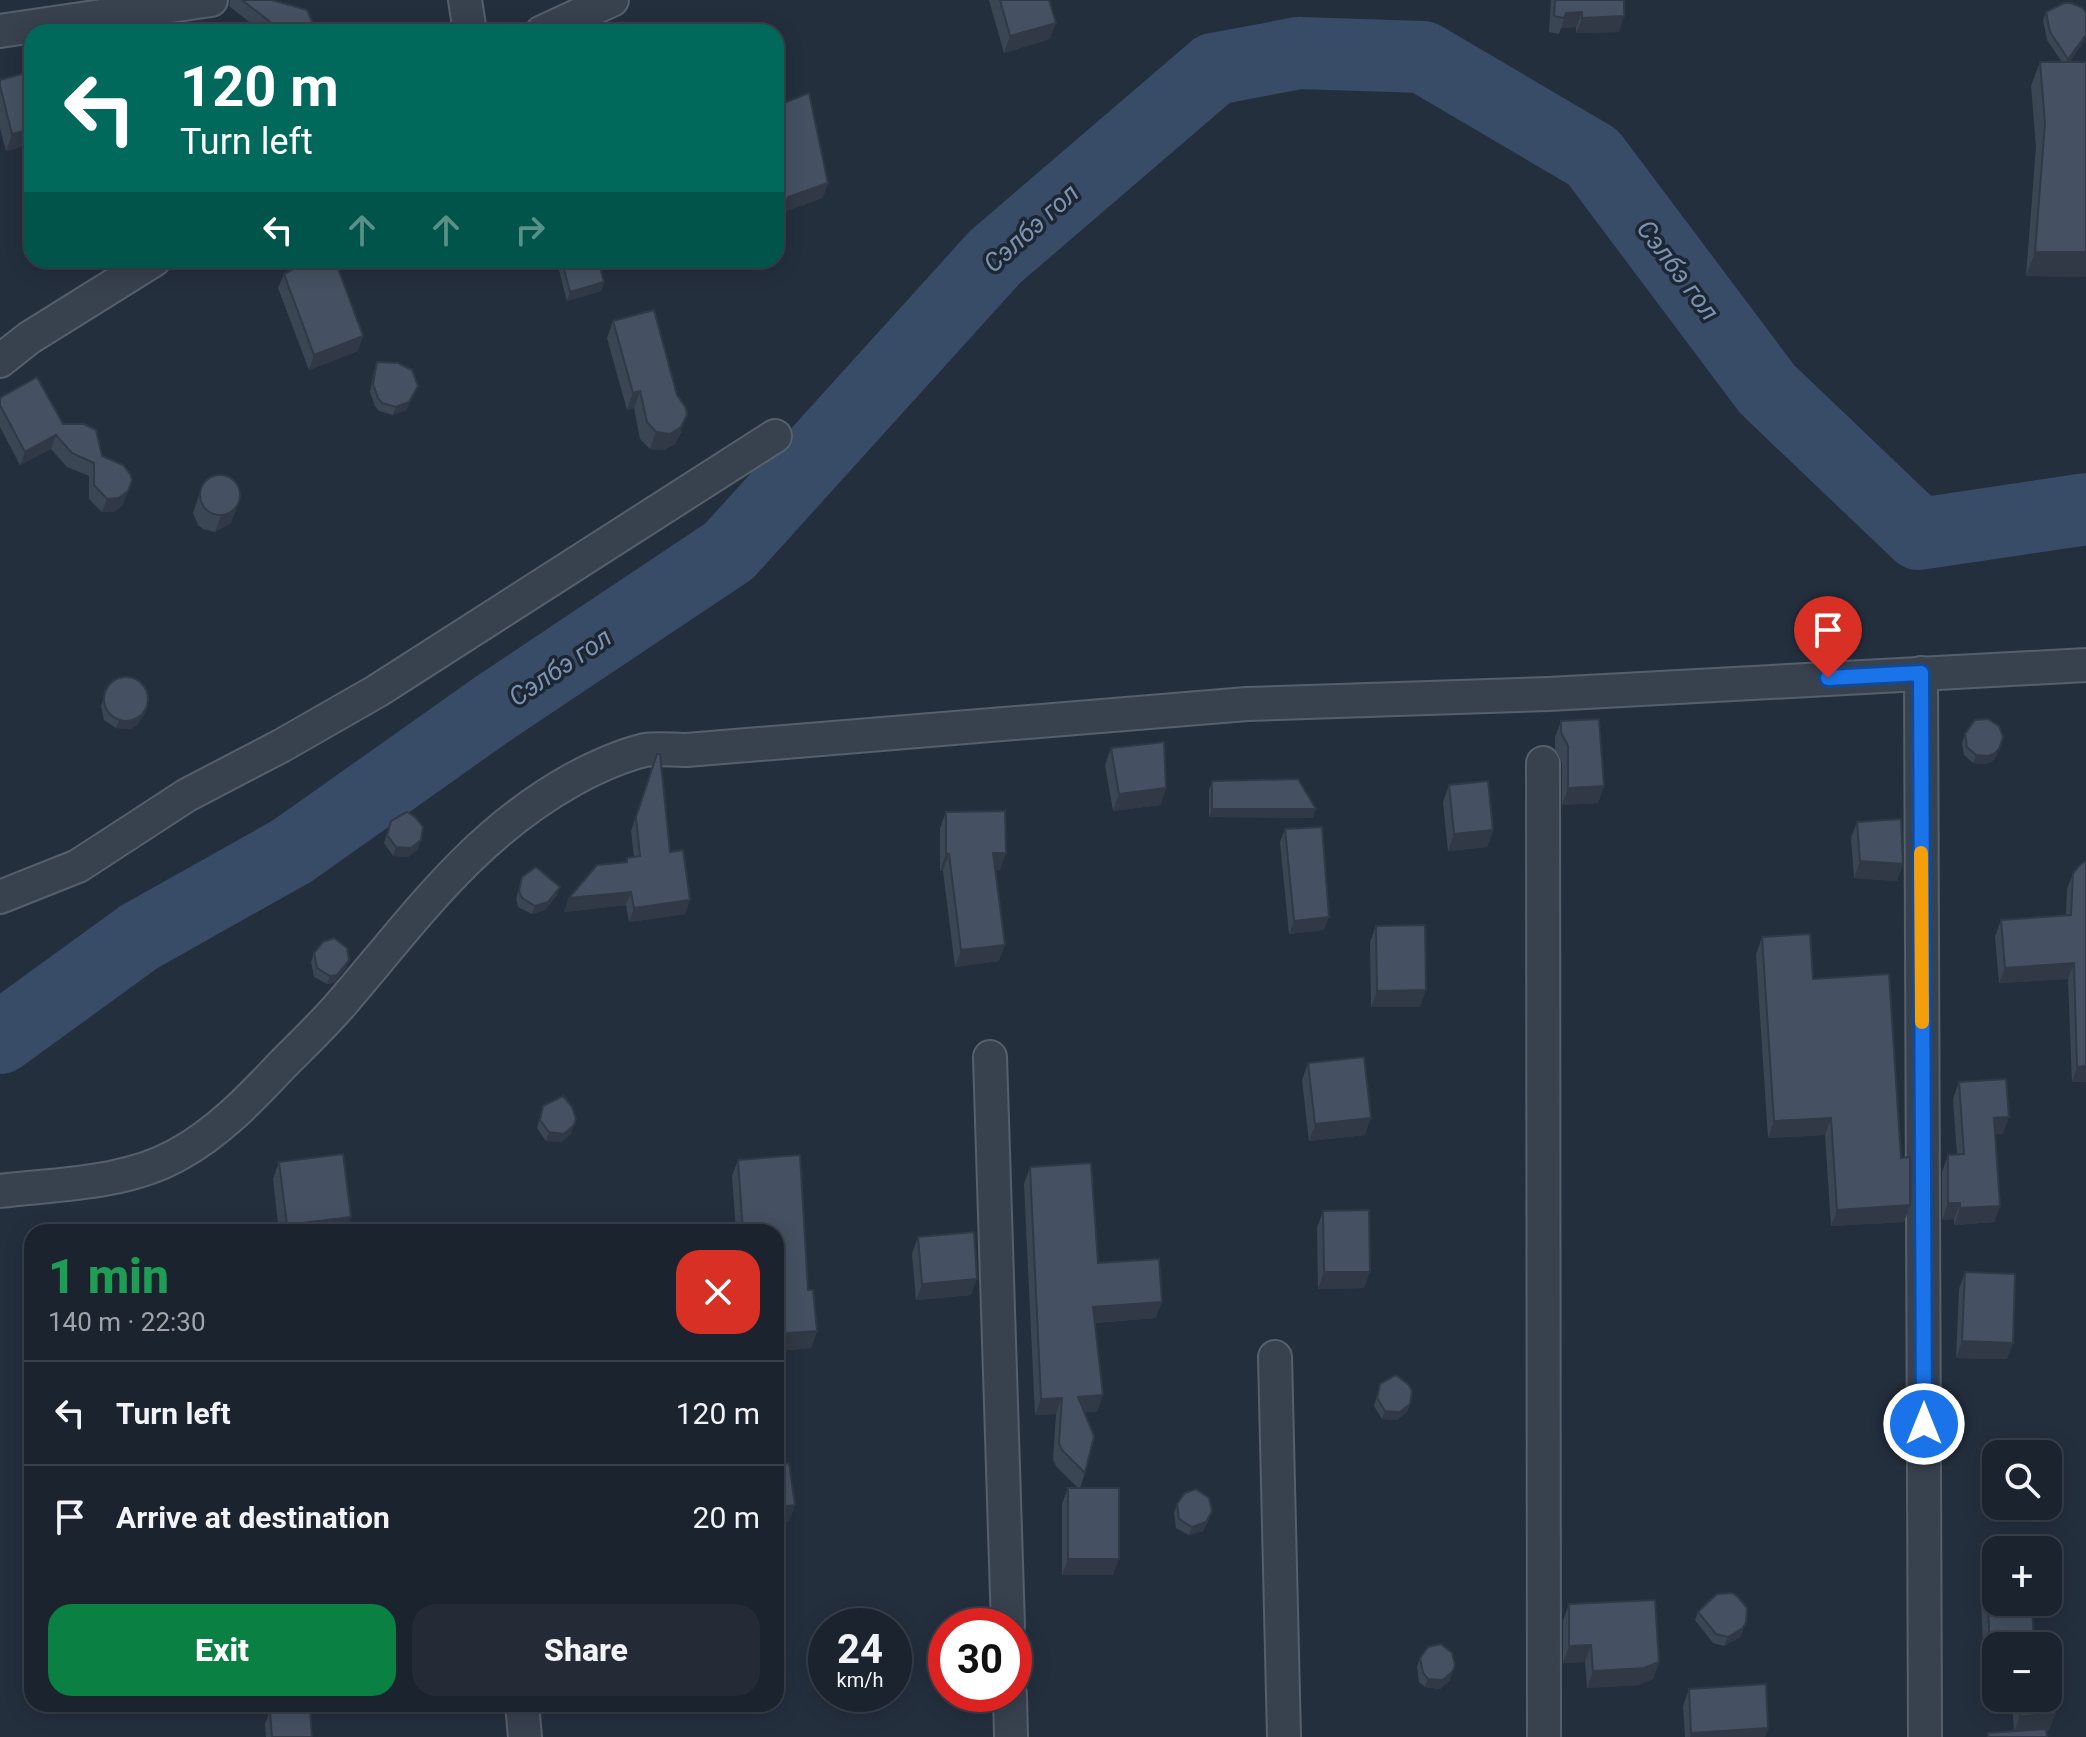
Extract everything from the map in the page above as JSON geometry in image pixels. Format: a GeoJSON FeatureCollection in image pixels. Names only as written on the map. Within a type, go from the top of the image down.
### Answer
{"type":"FeatureCollection","features":[{"type":"Feature","properties":{"kind":"street"},"geometry":{"type":"LineString","coordinates":[[48,24],[211,0]]}},
{"type":"Feature","properties":{"kind":"street"},"geometry":{"type":"LineString","coordinates":[[465,0],[469,24]]}},
{"type":"Feature","properties":{"kind":"street"},"geometry":{"type":"LineString","coordinates":[[560,24],[612,0]]}},
{"type":"Feature","properties":{"kind":"street"},"geometry":{"type":"LineString","coordinates":[[0,31],[24,27]]}},
{"type":"Feature","properties":{"kind":"street"},"geometry":{"type":"LineString","coordinates":[[0,361],[29,338],[141,268]]}},
{"type":"Feature","properties":{"kind":"street"},"geometry":{"type":"LineString","coordinates":[[0,897],[78,866],[187,795],[377,691],[775,436]]}},
{"type":"Feature","properties":{"kind":"street"},"geometry":{"type":"LineString","coordinates":[[0,1191],[93,1181],[151,1168],[202,1138],[264,1084],[339,1006],[449,877],[507,821],[592,769],[646,750],[687,750],[1247,704],[1549,694],[2086,665]]}},
{"type":"Feature","properties":{"kind":"street"},"geometry":{"type":"LineString","coordinates":[[1921,673],[1925,1737]]}},
{"type":"Feature","properties":{"kind":"street"},"geometry":{"type":"LineString","coordinates":[[1543,763],[1544,1737]]}},
{"type":"Feature","properties":{"kind":"street"},"geometry":{"type":"LineString","coordinates":[[990,1057],[1007,1608]]}},
{"type":"Feature","properties":{"kind":"street"},"geometry":{"type":"LineString","coordinates":[[1275,1357],[1284,1737]]}},
{"type":"Feature","properties":{"kind":"street"},"geometry":{"type":"LineString","coordinates":[[523,1712],[525,1737]]}},
{"type":"Feature","properties":{"kind":"street"},"geometry":{"type":"LineString","coordinates":[[1010,1712],[1011,1737]]}},
{"type":"Feature","properties":{"kind":"building"},"geometry":{"type":"Polygon","coordinates":[[[242,0],[272,0],[307,10],[313,24],[273,24],[242,0]]]}},
{"type":"Feature","properties":{"kind":"building"},"geometry":{"type":"Polygon","coordinates":[[[1000,0],[1049,0],[1056,23],[1010,36],[1000,0]]]}},
{"type":"Feature","properties":{"kind":"building"},"geometry":{"type":"Polygon","coordinates":[[[1555,0],[1624,0],[1624,16],[1582,18],[1582,12],[1566,13],[1564,18],[1554,16],[1555,0]]]}},
{"type":"Feature","properties":{"kind":"building"},"geometry":{"type":"Polygon","coordinates":[[[2064,3],[2083,8],[2086,13],[2086,35],[2068,59],[2050,32],[2046,12],[2064,3]]]}},
{"type":"Feature","properties":{"kind":"building"},"geometry":{"type":"Polygon","coordinates":[[[2040,62],[2086,62],[2086,252],[2035,252],[2045,123],[2040,62]]]}},
{"type":"Feature","properties":{"kind":"building"},"geometry":{"type":"Polygon","coordinates":[[[24,73],[24,131],[12,134],[0,80],[24,73]]]}},
{"type":"Feature","properties":{"kind":"building"},"geometry":{"type":"Polygon","coordinates":[[[809,93],[828,183],[788,197],[784,208],[784,103],[809,93]]]}},
{"type":"Feature","properties":{"kind":"building"},"geometry":{"type":"Polygon","coordinates":[[[295,268],[338,268],[363,336],[314,355],[284,274],[295,268]]]}},
{"type":"Feature","properties":{"kind":"building"},"geometry":{"type":"Polygon","coordinates":[[[564,268],[600,268],[604,282],[570,292],[564,268]]]}},
{"type":"Feature","properties":{"kind":"building"},"geometry":{"type":"Polygon","coordinates":[[[654,310],[677,395],[687,415],[681,427],[670,434],[656,432],[647,422],[640,391],[633,393],[613,321],[654,310]]]}},
{"type":"Feature","properties":{"kind":"building"},"geometry":{"type":"Polygon","coordinates":[[[377,362],[398,363],[412,370],[418,386],[409,402],[396,407],[382,403],[378,398],[373,384],[377,362]]]}},
{"type":"Feature","properties":{"kind":"building"},"geometry":{"type":"Polygon","coordinates":[[[37,377],[63,424],[84,424],[96,430],[102,456],[123,465],[130,474],[132,480],[128,491],[119,498],[107,499],[94,485],[94,463],[72,453],[56,435],[25,452],[0,405],[0,398],[37,377]]]}},
{"type":"Feature","properties":{"kind":"building"},"geometry":{"type":"Polygon","coordinates":[[[220,475],[234,481],[240,495],[234,509],[220,515],[206,509],[200,495],[206,481],[220,475]]]}},
{"type":"Feature","properties":{"kind":"building"},"geometry":{"type":"Polygon","coordinates":[[[126,677],[141,684],[148,699],[141,714],[126,721],[111,714],[104,699],[111,684],[126,677]]]}},
{"type":"Feature","properties":{"kind":"building"},"geometry":{"type":"Polygon","coordinates":[[[1599,719],[1604,786],[1568,788],[1568,746],[1561,732],[1561,721],[1599,719]]]}},
{"type":"Feature","properties":{"kind":"building"},"geometry":{"type":"Polygon","coordinates":[[[1988,719],[1999,726],[2003,737],[1999,749],[1988,756],[1976,755],[1967,747],[1965,734],[1975,720],[1988,719]]]}},
{"type":"Feature","properties":{"kind":"building"},"geometry":{"type":"Polygon","coordinates":[[[1164,742],[1166,788],[1119,794],[1111,748],[1164,742]]]}},
{"type":"Feature","properties":{"kind":"building"},"geometry":{"type":"Polygon","coordinates":[[[657,754],[660,754],[670,852],[683,850],[690,900],[634,908],[631,892],[569,898],[597,865],[627,862],[627,858],[640,856],[636,817],[657,754]]]}},
{"type":"Feature","properties":{"kind":"building"},"geometry":{"type":"Polygon","coordinates":[[[1298,779],[1316,809],[1212,809],[1212,781],[1298,779]]]}},
{"type":"Feature","properties":{"kind":"building"},"geometry":{"type":"Polygon","coordinates":[[[1488,781],[1493,830],[1454,834],[1449,785],[1488,781]]]}},
{"type":"Feature","properties":{"kind":"building"},"geometry":{"type":"Polygon","coordinates":[[[1005,811],[1006,853],[993,853],[1005,945],[961,950],[949,854],[946,854],[946,812],[1005,811]]]}},
{"type":"Feature","properties":{"kind":"building"},"geometry":{"type":"Polygon","coordinates":[[[407,812],[423,827],[421,840],[411,848],[396,847],[387,835],[391,821],[407,812]]]}},
{"type":"Feature","properties":{"kind":"building"},"geometry":{"type":"Polygon","coordinates":[[[1901,819],[1903,864],[1860,861],[1857,822],[1901,819]]]}},
{"type":"Feature","properties":{"kind":"building"},"geometry":{"type":"Polygon","coordinates":[[[1322,827],[1329,917],[1294,921],[1285,829],[1322,827]]]}},
{"type":"Feature","properties":{"kind":"building"},"geometry":{"type":"Polygon","coordinates":[[[2086,861],[2086,1066],[2077,1067],[2074,963],[2005,968],[2001,920],[2071,915],[2073,873],[2086,861]]]}},
{"type":"Feature","properties":{"kind":"building"},"geometry":{"type":"Polygon","coordinates":[[[536,867],[560,887],[548,902],[535,906],[522,898],[519,891],[522,877],[536,867]]]}},
{"type":"Feature","properties":{"kind":"building"},"geometry":{"type":"Polygon","coordinates":[[[1425,925],[1426,990],[1377,991],[1376,926],[1425,925]]]}},
{"type":"Feature","properties":{"kind":"building"},"geometry":{"type":"Polygon","coordinates":[[[1810,934],[1813,979],[1889,974],[1901,1158],[1910,1157],[1910,1205],[1837,1210],[1831,1118],[1774,1121],[1762,937],[1810,934]]]}},
{"type":"Feature","properties":{"kind":"building"},"geometry":{"type":"Polygon","coordinates":[[[334,938],[347,948],[349,960],[337,975],[330,976],[317,968],[314,953],[323,942],[334,938]]]}},
{"type":"Feature","properties":{"kind":"building"},"geometry":{"type":"Polygon","coordinates":[[[1364,1057],[1371,1118],[1315,1124],[1308,1063],[1364,1057]]]}},
{"type":"Feature","properties":{"kind":"building"},"geometry":{"type":"Polygon","coordinates":[[[2006,1079],[2009,1117],[1994,1118],[2000,1206],[1960,1208],[1960,1203],[1948,1203],[1948,1155],[1964,1154],[1959,1082],[2006,1079]]]}},
{"type":"Feature","properties":{"kind":"building"},"geometry":{"type":"Polygon","coordinates":[[[563,1096],[572,1107],[576,1119],[574,1125],[564,1134],[549,1132],[540,1120],[543,1106],[563,1096]]]}},
{"type":"Feature","properties":{"kind":"building"},"geometry":{"type":"Polygon","coordinates":[[[343,1154],[351,1217],[287,1224],[279,1162],[343,1154]]]}},
{"type":"Feature","properties":{"kind":"building"},"geometry":{"type":"Polygon","coordinates":[[[800,1155],[808,1290],[813,1290],[817,1331],[784,1333],[784,1224],[742,1224],[738,1160],[800,1155]]]}},
{"type":"Feature","properties":{"kind":"building"},"geometry":{"type":"Polygon","coordinates":[[[1091,1163],[1098,1263],[1159,1259],[1162,1302],[1093,1307],[1103,1395],[1078,1397],[1094,1436],[1085,1473],[1059,1443],[1062,1398],[1041,1399],[1030,1167],[1091,1163]]]}},
{"type":"Feature","properties":{"kind":"building"},"geometry":{"type":"Polygon","coordinates":[[[1369,1210],[1370,1272],[1324,1272],[1323,1211],[1369,1210]]]}},
{"type":"Feature","properties":{"kind":"building"},"geometry":{"type":"Polygon","coordinates":[[[974,1232],[977,1279],[922,1284],[918,1237],[974,1232]]]}},
{"type":"Feature","properties":{"kind":"building"},"geometry":{"type":"Polygon","coordinates":[[[1965,1272],[2015,1274],[2013,1343],[1962,1341],[1965,1272]]]}},
{"type":"Feature","properties":{"kind":"building"},"geometry":{"type":"Polygon","coordinates":[[[1396,1375],[1412,1391],[1410,1404],[1400,1412],[1385,1411],[1377,1398],[1380,1384],[1396,1375]]]}},
{"type":"Feature","properties":{"kind":"building"},"geometry":{"type":"Polygon","coordinates":[[[789,1463],[795,1505],[784,1507],[784,1464],[789,1463]]]}},
{"type":"Feature","properties":{"kind":"building"},"geometry":{"type":"Polygon","coordinates":[[[1068,1488],[1119,1488],[1119,1559],[1068,1559],[1068,1488]]]}},
{"type":"Feature","properties":{"kind":"building"},"geometry":{"type":"Polygon","coordinates":[[[1196,1489],[1209,1498],[1212,1511],[1206,1522],[1192,1527],[1179,1519],[1177,1504],[1185,1493],[1196,1489]]]}},
{"type":"Feature","properties":{"kind":"building"},"geometry":{"type":"Polygon","coordinates":[[[1732,1593],[1747,1608],[1746,1622],[1743,1628],[1728,1637],[1716,1634],[1698,1612],[1717,1594],[1732,1593]]]}},
{"type":"Feature","properties":{"kind":"building"},"geometry":{"type":"Polygon","coordinates":[[[1655,1600],[1659,1662],[1644,1668],[1593,1671],[1591,1645],[1569,1646],[1569,1604],[1655,1600]]]}},
{"type":"Feature","properties":{"kind":"building"},"geometry":{"type":"Polygon","coordinates":[[[1988,1616],[2033,1616],[2033,1632],[1989,1632],[1988,1616]]]}},
{"type":"Feature","properties":{"kind":"building"},"geometry":{"type":"Polygon","coordinates":[[[1441,1644],[1452,1653],[1453,1671],[1443,1680],[1428,1679],[1423,1673],[1420,1658],[1428,1647],[1441,1644]]]}},
{"type":"Feature","properties":{"kind":"building"},"geometry":{"type":"Polygon","coordinates":[[[1766,1684],[1768,1728],[1691,1733],[1689,1689],[1766,1684]]]}},
{"type":"Feature","properties":{"kind":"building"},"geometry":{"type":"Polygon","coordinates":[[[270,1712],[310,1712],[312,1737],[272,1737],[270,1712]]]}},
{"type":"Feature","properties":{"kind":"building"},"geometry":{"type":"Polygon","coordinates":[[[2020,1712],[2055,1712],[2055,1714],[2020,1716],[2020,1712]]]}},
{"type":"Feature","properties":{"kind":"building"},"geometry":{"type":"Polygon","coordinates":[[[2046,1729],[2047,1737],[1988,1737],[1988,1733],[2046,1729]]]}},
{"type":"Feature","properties":{"kind":"waterway","name":"Сэлбэ гол"},"geometry":{"type":"LineString","coordinates":[[0,1038],[139,937],[292,851],[494,708],[729,551],[995,257],[1214,69],[1299,53],[1423,57],[1593,157],[1767,389],[1919,534],[2086,509]]}},
{"type":"Feature","properties":{"kind":"slow traffic"},"geometry":{"type":"LineString","coordinates":[[1921,853],[1922,1022]]}},
{"type":"Feature","properties":{"kind":"route"},"geometry":{"type":"LineString","coordinates":[[1828,678],[1921,673],[1924,1424]]}}]}
